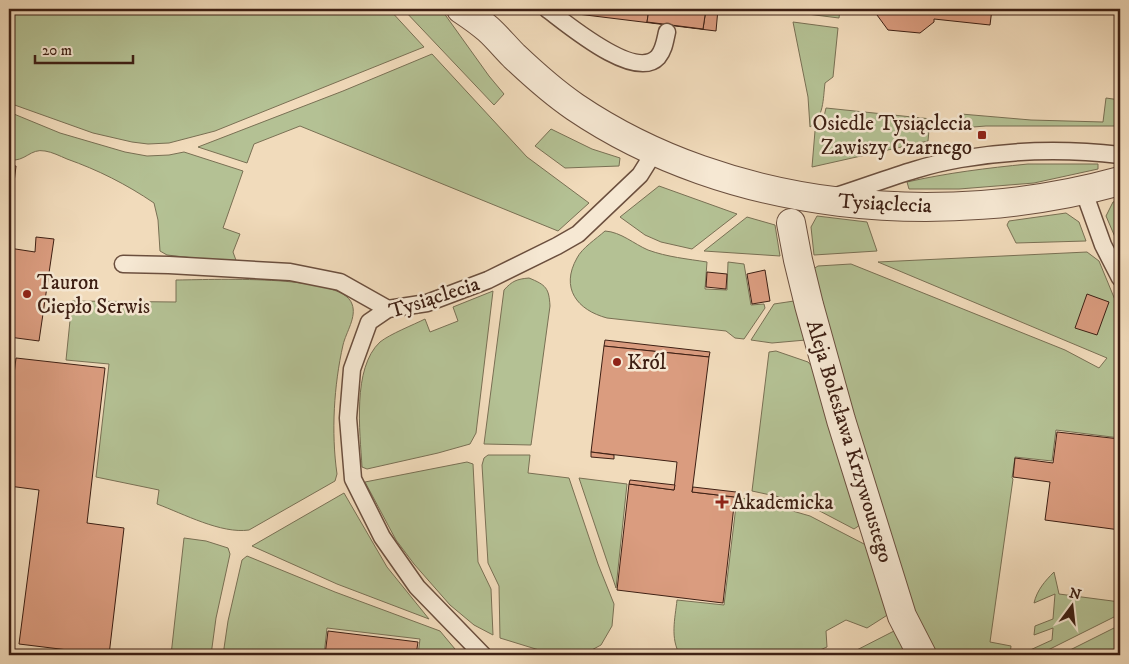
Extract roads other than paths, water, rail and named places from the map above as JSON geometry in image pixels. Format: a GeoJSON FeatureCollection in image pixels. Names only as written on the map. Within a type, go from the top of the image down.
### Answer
{"type":"FeatureCollection","features":[{"type":"Feature","properties":{"kind":"street","name":"Tysiąclecia"},"geometry":{"type":"LineString","coordinates":[[461,9],[483,19],[545,84],[575,107],[614,131],[655,151],[714,175],[762,188],[824,200],[870,204],[962,207],[1020,202],[1084,192],[1120,182]]}},
{"type":"Feature","properties":{"kind":"street","name":"Aleja Bolesława Krzywoustego"},"geometry":{"type":"LineString","coordinates":[[791,223],[809,305],[841,420],[902,616],[922,655]]}},
{"type":"Feature","properties":{"kind":"lane"},"geometry":{"type":"LineString","coordinates":[[547,9],[590,42],[626,60],[647,63],[657,58],[664,46],[667,32]]}},
{"type":"Feature","properties":{"kind":"lane","name":"Tysiąclecia"},"geometry":{"type":"LineString","coordinates":[[483,655],[418,587],[382,537],[353,479],[348,418],[352,369],[369,322],[388,309],[427,303],[488,280],[578,234],[640,175],[655,151]]}},
{"type":"Feature","properties":{"kind":"lane"},"geometry":{"type":"LineString","coordinates":[[824,200],[913,171],[959,159],[1002,153],[1048,152],[1120,155]]}},
{"type":"Feature","properties":{"kind":"lane"},"geometry":{"type":"LineString","coordinates":[[1084,192],[1103,245],[1120,278]]}},
{"type":"Feature","properties":{"kind":"lane"},"geometry":{"type":"LineString","coordinates":[[123,264],[170,264],[290,272],[340,282],[388,309]]}},
{"type":"Feature","properties":{"kind":"place","name":"Osiedle Tysiąclecia Zawiszy Czarnego"},"geometry":{"type":"Point","coordinates":[982,135]}},
{"type":"Feature","properties":{"kind":"place","name":"Tauron Ciepło Serwis"},"geometry":{"type":"Point","coordinates":[27,294]}},
{"type":"Feature","properties":{"kind":"place","name":"Król"},"geometry":{"type":"Point","coordinates":[617,362]}},
{"type":"Feature","properties":{"kind":"place","name":"Akademicka"},"geometry":{"type":"Point","coordinates":[722,502]}}]}
